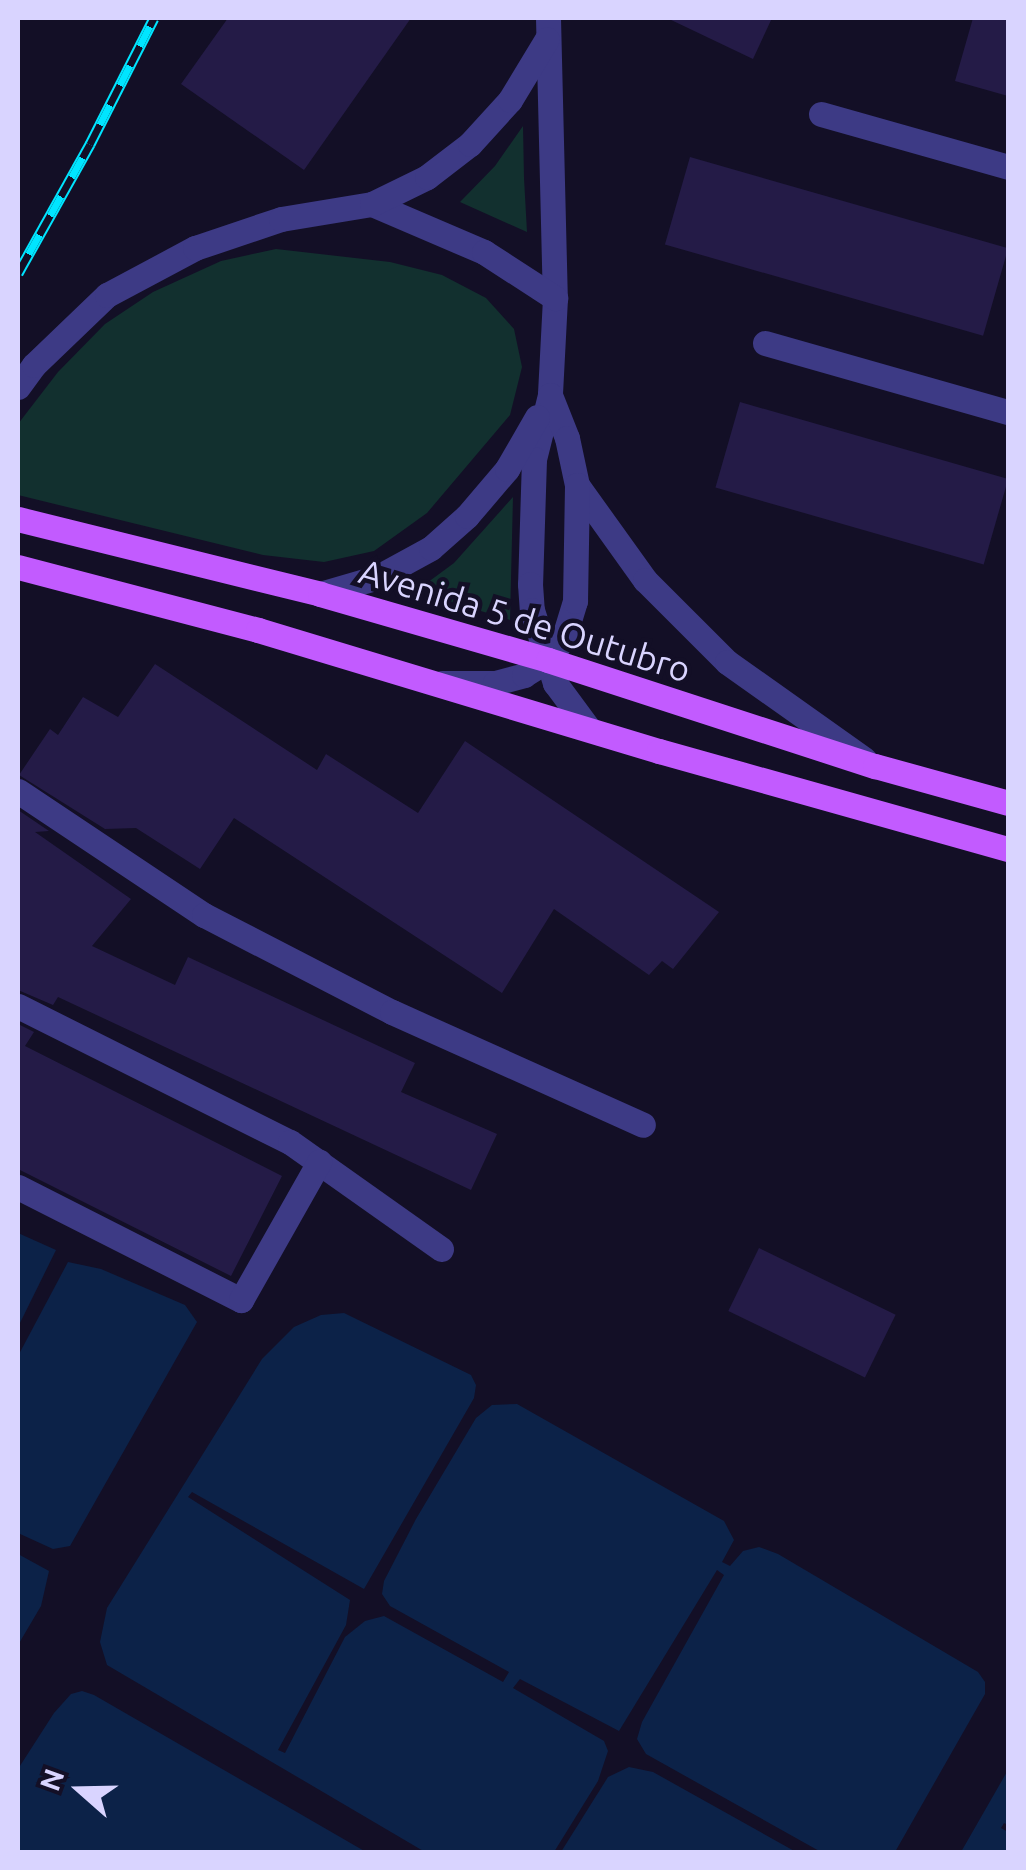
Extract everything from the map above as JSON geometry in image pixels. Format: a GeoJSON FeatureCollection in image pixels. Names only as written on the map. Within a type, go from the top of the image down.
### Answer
{"type":"FeatureCollection","features":[{"type":"Feature","properties":{"kind":"main road","name":"Avenida 5 de Outubro"},"geometry":{"type":"LineString","coordinates":[[18,519],[320,594],[548,660],[874,766],[1008,803]]}},
{"type":"Feature","properties":{"kind":"main road"},"geometry":{"type":"LineString","coordinates":[[18,567],[442,683],[588,730],[1008,848]]}},
{"type":"Feature","properties":{"kind":"street"},"geometry":{"type":"LineString","coordinates":[[18,387],[34,364],[107,295],[195,248],[281,220],[372,204],[427,178],[470,144],[510,100],[548,28]]}},
{"type":"Feature","properties":{"kind":"street"},"geometry":{"type":"LineString","coordinates":[[548,28],[555,298],[550,395],[534,459],[530,584],[532,610],[548,660],[567,704],[588,730]]}},
{"type":"Feature","properties":{"kind":"street"},"geometry":{"type":"LineString","coordinates":[[820,114],[1008,168]]}},
{"type":"Feature","properties":{"kind":"street"},"geometry":{"type":"LineString","coordinates":[[372,204],[484,252],[555,298]]}},
{"type":"Feature","properties":{"kind":"street"},"geometry":{"type":"LineString","coordinates":[[765,343],[1008,412]]}},
{"type":"Feature","properties":{"kind":"street"},"geometry":{"type":"LineString","coordinates":[[442,683],[495,683],[524,675],[548,660],[564,637],[575,601],[577,485],[550,395]]}},
{"type":"Feature","properties":{"kind":"street"},"geometry":{"type":"LineString","coordinates":[[320,594],[378,578],[443,537],[506,469],[550,395]]}},
{"type":"Feature","properties":{"kind":"street"},"geometry":{"type":"LineString","coordinates":[[577,485],[645,580],[686,625],[740,672],[874,766]]}},
{"type":"Feature","properties":{"kind":"street"},"geometry":{"type":"LineString","coordinates":[[18,791],[204,915],[392,1012],[643,1126]]}},
{"type":"Feature","properties":{"kind":"street"},"geometry":{"type":"LineString","coordinates":[[18,1006],[290,1142],[441,1249]]}},
{"type":"Feature","properties":{"kind":"street"},"geometry":{"type":"LineString","coordinates":[[18,1187],[240,1300],[319,1162]]}},
{"type":"Feature","properties":{"kind":"green space"},"geometry":{"type":"Polygon","coordinates":[[[523,126],[527,232],[460,202],[495,166],[523,126]]]}},
{"type":"Feature","properties":{"kind":"green space"},"geometry":{"type":"Polygon","coordinates":[[[276,249],[390,262],[442,275],[486,298],[514,329],[522,367],[510,415],[427,513],[374,551],[324,562],[263,555],[18,495],[18,424],[58,372],[105,324],[153,292],[221,261],[276,249]]]}},
{"type":"Feature","properties":{"kind":"green space"},"geometry":{"type":"Polygon","coordinates":[[[513,497],[510,620],[416,591],[454,563],[513,497]]]}},
{"type":"Feature","properties":{"kind":"water"},"geometry":{"type":"Polygon","coordinates":[[[18,1233],[56,1250],[18,1327],[18,1233]]]}},
{"type":"Feature","properties":{"kind":"water"},"geometry":{"type":"Polygon","coordinates":[[[68,1262],[101,1269],[185,1305],[197,1322],[70,1546],[53,1549],[18,1533],[18,1356],[68,1262]]]}},
{"type":"Feature","properties":{"kind":"water"},"geometry":{"type":"Polygon","coordinates":[[[344,1313],[471,1375],[476,1385],[474,1398],[364,1589],[192,1492],[188,1497],[350,1600],[346,1625],[278,1750],[285,1753],[345,1637],[365,1621],[384,1616],[503,1682],[509,1672],[390,1606],[382,1594],[384,1581],[416,1519],[476,1418],[492,1405],[517,1404],[724,1521],[734,1540],[722,1562],[730,1566],[743,1551],[759,1547],[778,1554],[978,1672],[985,1682],[985,1694],[895,1852],[821,1852],[646,1754],[637,1739],[642,1722],[724,1575],[717,1570],[619,1731],[520,1679],[513,1688],[604,1741],[608,1751],[598,1781],[554,1852],[425,1852],[107,1665],[100,1642],[107,1608],[262,1359],[294,1327],[321,1315],[344,1313]]]}},
{"type":"Feature","properties":{"kind":"water"},"geometry":{"type":"Polygon","coordinates":[[[18,1554],[49,1571],[41,1606],[18,1645],[18,1554]]]}},
{"type":"Feature","properties":{"kind":"water"},"geometry":{"type":"Polygon","coordinates":[[[82,1691],[366,1852],[18,1852],[18,1769],[54,1713],[71,1694],[82,1691]]]}},
{"type":"Feature","properties":{"kind":"water"},"geometry":{"type":"Polygon","coordinates":[[[629,1767],[653,1772],[796,1852],[561,1852],[608,1777],[629,1767]]]}},
{"type":"Feature","properties":{"kind":"water"},"geometry":{"type":"Polygon","coordinates":[[[1008,1770],[1008,1825],[1004,1823],[1001,1828],[1008,1832],[1008,1852],[961,1852],[1008,1770]]]}},
{"type":"Feature","properties":{"kind":"building"},"geometry":{"type":"Polygon","coordinates":[[[228,18],[411,18],[304,170],[181,84],[228,18]]]}},
{"type":"Feature","properties":{"kind":"building"},"geometry":{"type":"Polygon","coordinates":[[[667,18],[772,18],[753,59],[667,18]]]}},
{"type":"Feature","properties":{"kind":"building"},"geometry":{"type":"Polygon","coordinates":[[[973,18],[1008,18],[1008,96],[955,81],[973,18]]]}},
{"type":"Feature","properties":{"kind":"building"},"geometry":{"type":"Polygon","coordinates":[[[690,157],[1008,248],[983,336],[665,244],[690,157]]]}},
{"type":"Feature","properties":{"kind":"building"},"geometry":{"type":"Polygon","coordinates":[[[740,402],[1008,479],[984,564],[715,488],[740,402]]]}},
{"type":"Feature","properties":{"kind":"building"},"geometry":{"type":"Polygon","coordinates":[[[155,664],[317,770],[326,754],[418,813],[465,741],[719,912],[673,969],[662,961],[649,975],[554,909],[502,993],[234,818],[200,869],[136,828],[105,829],[19,775],[50,729],[58,735],[83,697],[118,717],[155,664]]]}},
{"type":"Feature","properties":{"kind":"building"},"geometry":{"type":"Polygon","coordinates":[[[18,810],[49,831],[35,832],[131,899],[92,946],[175,985],[188,957],[415,1063],[401,1092],[497,1134],[471,1190],[58,997],[53,1005],[18,990],[18,810]]]}},
{"type":"Feature","properties":{"kind":"building"},"geometry":{"type":"Polygon","coordinates":[[[18,1024],[34,1032],[25,1046],[282,1176],[231,1276],[18,1169],[18,1024]]]}},
{"type":"Feature","properties":{"kind":"building"},"geometry":{"type":"Polygon","coordinates":[[[759,1248],[896,1315],[865,1378],[728,1311],[759,1248]]]}},
{"type":"Feature","properties":{"kind":"railway"},"geometry":{"type":"LineString","coordinates":[[18,273],[154,18]]}}]}
